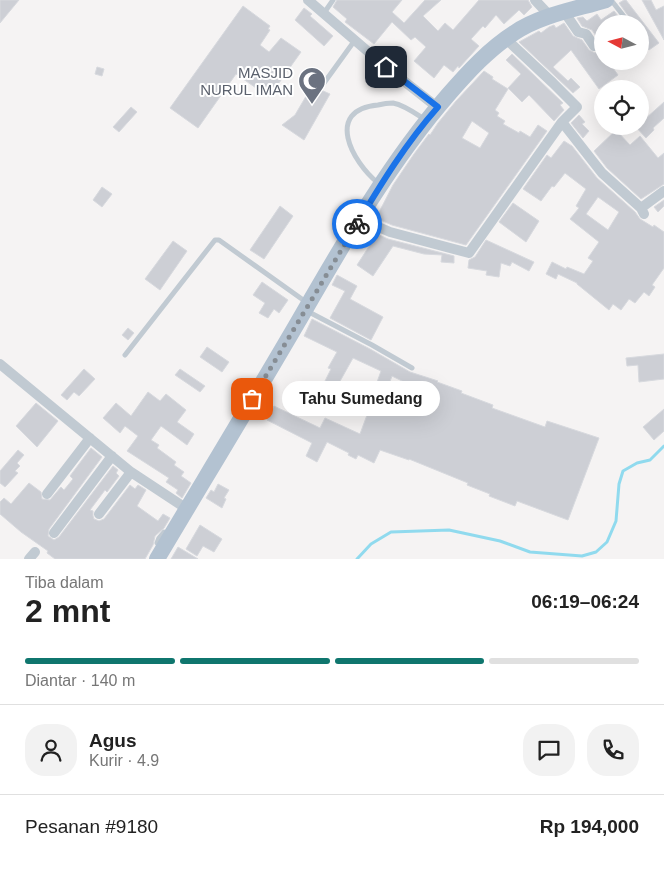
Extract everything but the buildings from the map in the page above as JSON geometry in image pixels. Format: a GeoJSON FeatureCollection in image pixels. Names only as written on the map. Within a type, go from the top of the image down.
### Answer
{"type":"FeatureCollection","features":[{"type":"Feature","properties":{"kind":"main road"},"geometry":{"type":"LineString","coordinates":[[160,554],[380,185],[426,120],[468,72],[494,47],[528,24],[606,0]]}},
{"type":"Feature","properties":{"kind":"street"},"geometry":{"type":"LineString","coordinates":[[308,0],[386,67],[438,107]]}},
{"type":"Feature","properties":{"kind":"street"},"geometry":{"type":"LineString","coordinates":[[535,0],[558,14],[578,32],[586,34],[594,46]]}},
{"type":"Feature","properties":{"kind":"street"},"geometry":{"type":"LineString","coordinates":[[360,219],[390,232],[469,253],[562,122],[576,108],[576,105],[506,39]]}},
{"type":"Feature","properties":{"kind":"street"},"geometry":{"type":"LineString","coordinates":[[562,122],[602,173],[642,211],[664,191]]}},
{"type":"Feature","properties":{"kind":"street"},"geometry":{"type":"LineString","coordinates":[[0,364],[132,472],[187,509]]}},
{"type":"Feature","properties":{"kind":"street"},"geometry":{"type":"LineString","coordinates":[[47,494],[90,438]]}},
{"type":"Feature","properties":{"kind":"street"},"geometry":{"type":"LineString","coordinates":[[54,533],[112,456]]}},
{"type":"Feature","properties":{"kind":"street"},"geometry":{"type":"LineString","coordinates":[[99,514],[132,472]]}},
{"type":"Feature","properties":{"kind":"lane"},"geometry":{"type":"LineString","coordinates":[[324,13],[333,0]]}},
{"type":"Feature","properties":{"kind":"lane"},"geometry":{"type":"LineString","coordinates":[[611,0],[623,15]]}},
{"type":"Feature","properties":{"kind":"lane"},"geometry":{"type":"LineString","coordinates":[[324,83],[355,39]]}},
{"type":"Feature","properties":{"kind":"lane"},"geometry":{"type":"LineString","coordinates":[[380,185],[371,178],[349,146],[346,131],[350,118],[364,106],[392,103],[404,107],[426,120]]}},
{"type":"Feature","properties":{"kind":"lane"},"geometry":{"type":"LineString","coordinates":[[125,355],[212,241],[219,240],[306,307],[412,368]]}},
{"type":"Feature","properties":{"kind":"waterway"},"geometry":{"type":"LineString","coordinates":[[357,559],[371,544],[391,532],[449,530],[500,541],[530,552],[582,556],[596,552],[607,542],[616,521],[619,484],[623,471],[637,463],[650,460],[664,446]]}},
{"type":"Feature","properties":{"kind":"way so far"},"geometry":{"type":"LineString","coordinates":[[252,399],[357,224]]}},
{"type":"Feature","properties":{"kind":"place","name":"MASJID NURUL IMAN"},"geometry":{"type":"Point","coordinates":[312,105]}},
{"type":"Feature","properties":{"kind":"place","name":"Tahu Sumedang"},"geometry":{"type":"Point","coordinates":[252,399]}},
{"type":"Feature","properties":{"kind":"route"},"geometry":{"type":"LineString","coordinates":[[357,224],[380,185],[426,120],[438,107],[386,67]]}}]}
